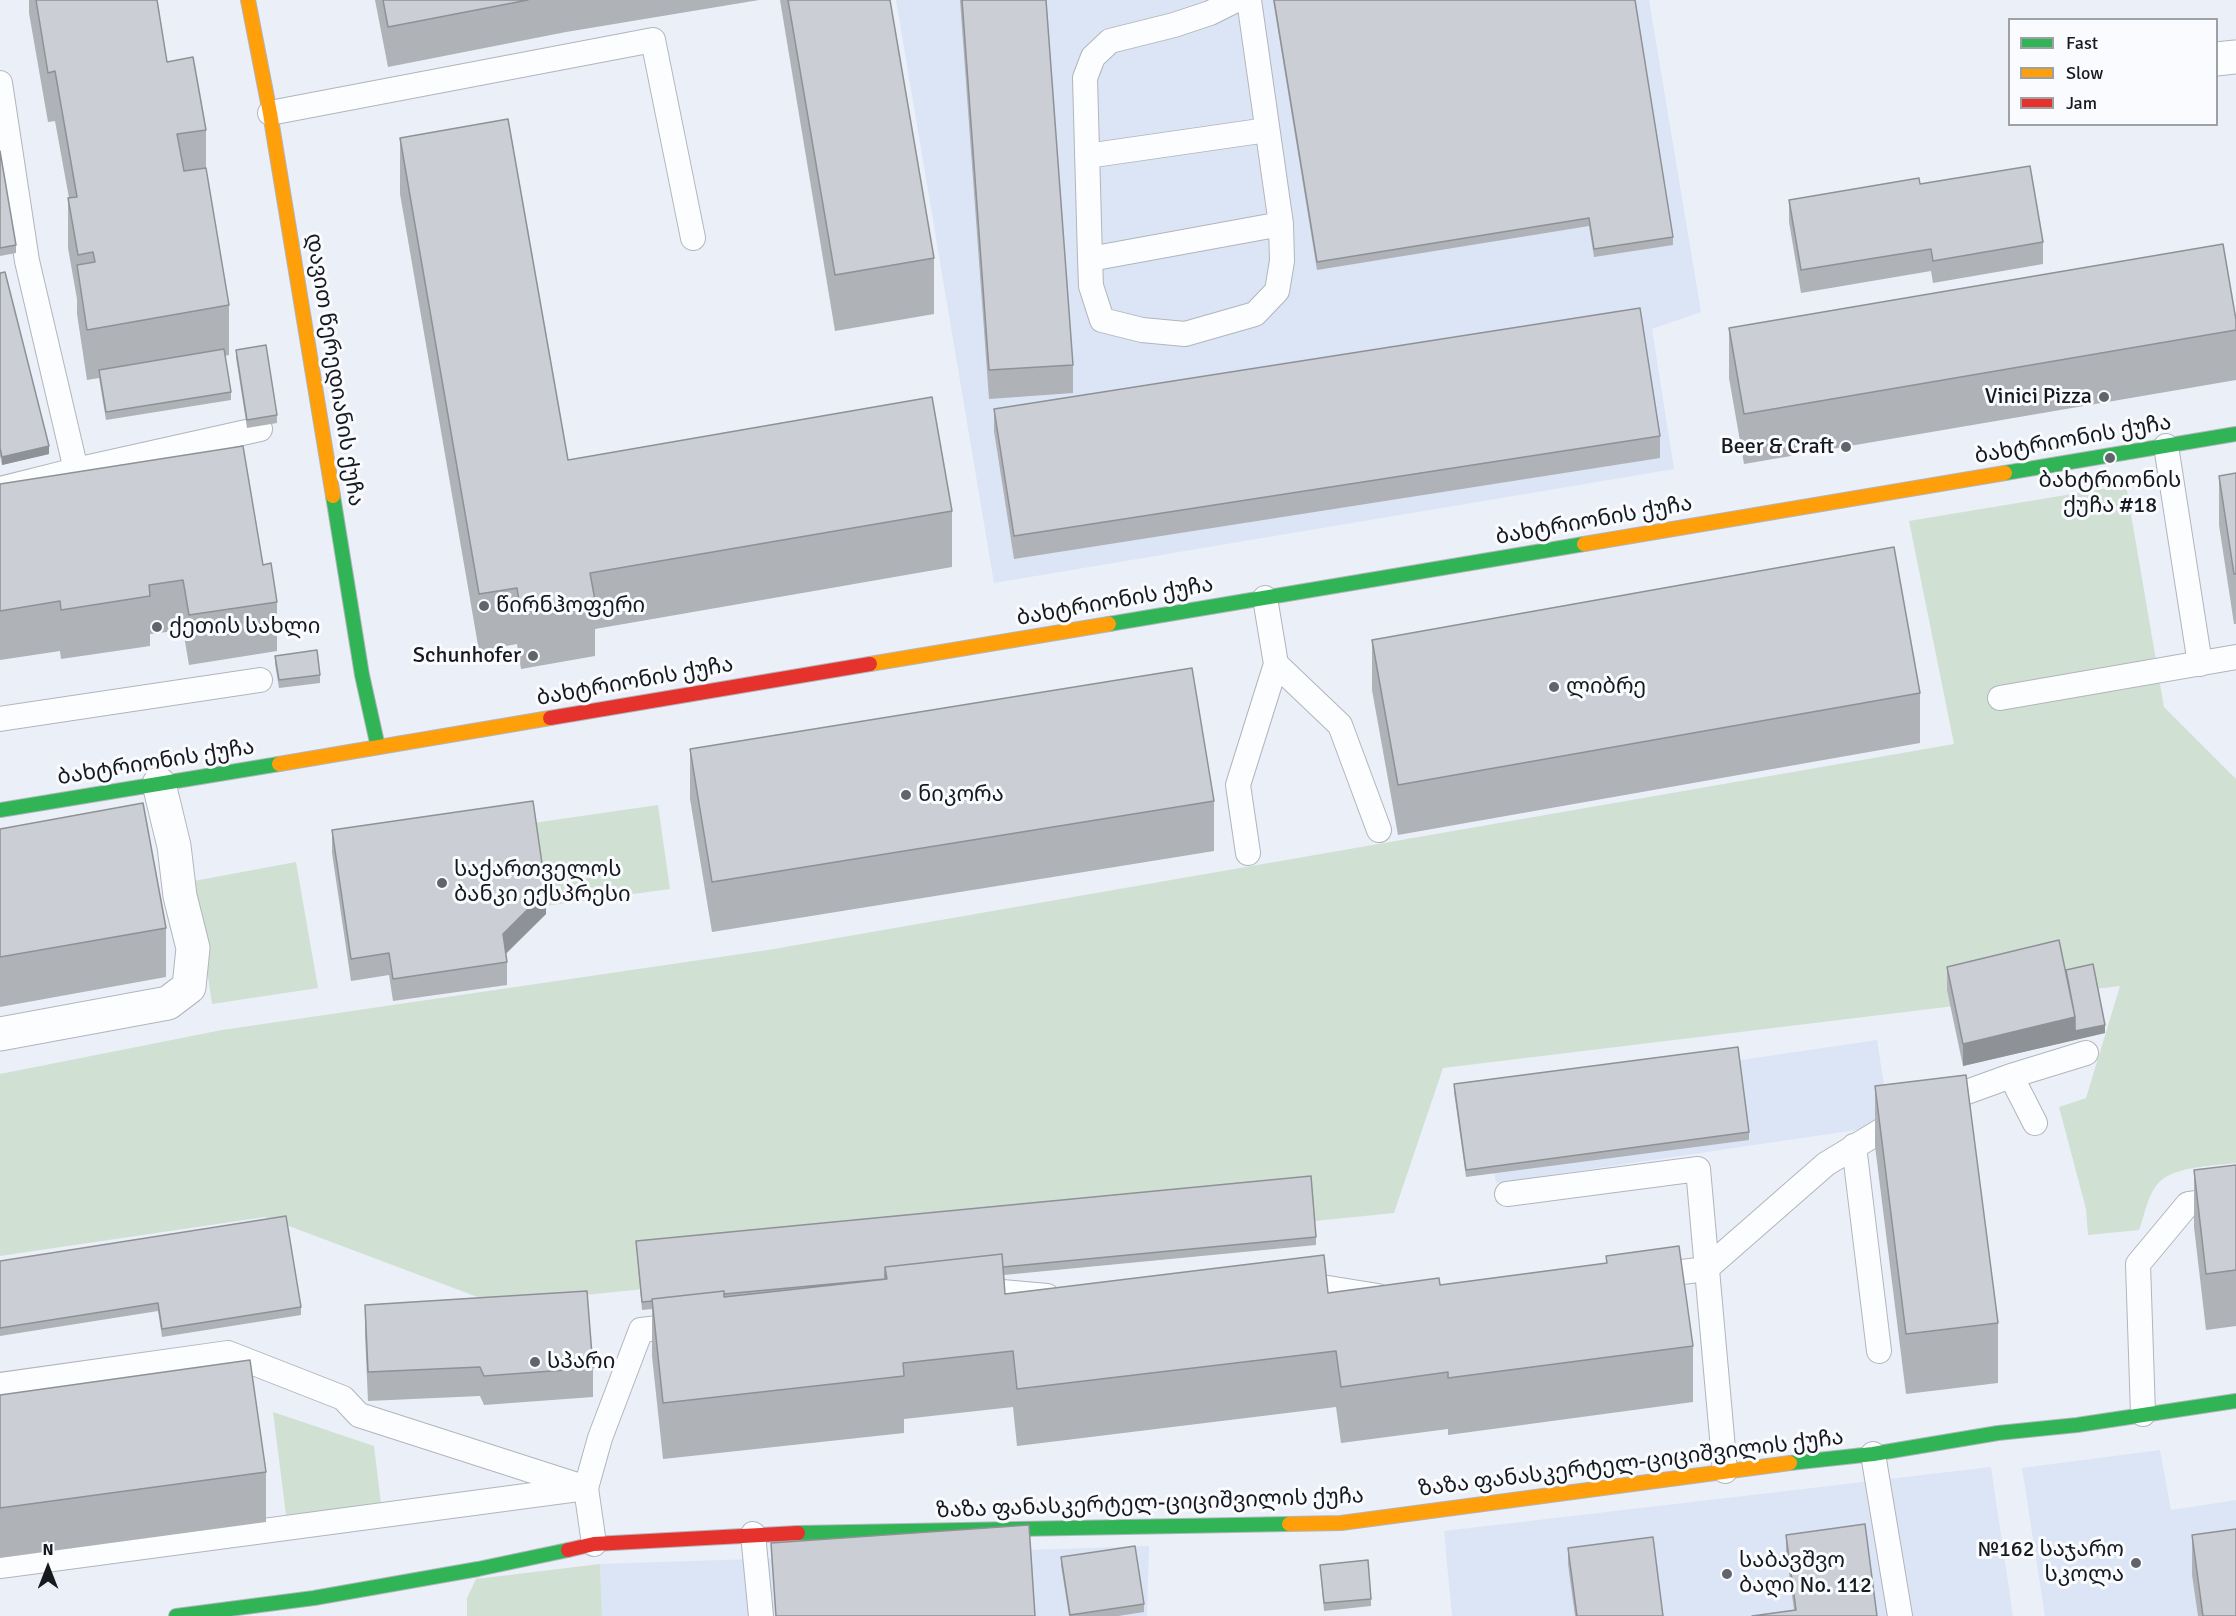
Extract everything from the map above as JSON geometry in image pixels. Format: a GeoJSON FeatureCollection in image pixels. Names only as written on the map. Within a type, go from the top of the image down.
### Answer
{"type":"FeatureCollection","features":[{"type":"Feature","properties":{"kind":"street","name":"დავით წერედიანის ქუჩა"},"geometry":{"type":"LineString","coordinates":[[248,0],[270,113],[362,675],[378,747]]}},
{"type":"Feature","properties":{"kind":"street"},"geometry":{"type":"LineString","coordinates":[[2218,59],[2236,57]]}},
{"type":"Feature","properties":{"kind":"street","name":"ბახტრიონის ქუჩა"},"geometry":{"type":"LineString","coordinates":[[0,810],[2236,434]]}},
{"type":"Feature","properties":{"kind":"street"},"geometry":{"type":"LineString","coordinates":[[0,1034],[168,1003],[189,987],[193,948],[180,896],[174,846],[159,784]]}},
{"type":"Feature","properties":{"kind":"street","name":"ზაზა ფანასკერტელ-ციციშვილის ქუჩა"},"geometry":{"type":"LineString","coordinates":[[176,1616],[314,1598],[478,1569],[594,1544],[753,1534],[1341,1523],[1725,1471],[1873,1454],[1998,1432],[2077,1425],[2236,1401]]}},
{"type":"Feature","properties":{"kind":"street","name":"ზაზა ფანასკერტელ-ციციშვილის ქუჩა"},"geometry":{"type":"LineString","coordinates":[[314,1598],[343,1609]]}},
{"type":"Feature","properties":{"kind":"lane"},"geometry":{"type":"LineString","coordinates":[[1236,0],[1210,13],[1183,22],[1110,40],[1093,57],[1085,78],[1090,259],[1091,286],[1102,320],[1142,330],[1185,334],[1255,314],[1277,291],[1282,261],[1281,224],[1249,0]]}},
{"type":"Feature","properties":{"kind":"lane"},"geometry":{"type":"LineString","coordinates":[[270,113],[653,40],[693,238]]}},
{"type":"Feature","properties":{"kind":"lane"},"geometry":{"type":"LineString","coordinates":[[0,83],[27,261],[75,470]]}},
{"type":"Feature","properties":{"kind":"lane"},"geometry":{"type":"LineString","coordinates":[[1087,156],[1267,130]]}},
{"type":"Feature","properties":{"kind":"lane"},"geometry":{"type":"LineString","coordinates":[[1090,259],[1281,224]]}},
{"type":"Feature","properties":{"kind":"lane"},"geometry":{"type":"LineString","coordinates":[[0,489],[260,429]]}},
{"type":"Feature","properties":{"kind":"lane"},"geometry":{"type":"LineString","coordinates":[[2166,446],[2200,664]]}},
{"type":"Feature","properties":{"kind":"lane"},"geometry":{"type":"LineString","coordinates":[[1248,853],[1238,785],[1276,664],[1265,598]]}},
{"type":"Feature","properties":{"kind":"lane"},"geometry":{"type":"LineString","coordinates":[[2000,698],[2236,657]]}},
{"type":"Feature","properties":{"kind":"lane"},"geometry":{"type":"LineString","coordinates":[[1276,664],[1340,725],[1380,830]]}},
{"type":"Feature","properties":{"kind":"lane"},"geometry":{"type":"LineString","coordinates":[[0,719],[260,680]]}},
{"type":"Feature","properties":{"kind":"lane"},"geometry":{"type":"LineString","coordinates":[[1625,1280],[1706,1269],[1826,1164],[1908,1114],[2011,1076],[2086,1053]]}},
{"type":"Feature","properties":{"kind":"lane"},"geometry":{"type":"LineString","coordinates":[[2011,1076],[2035,1123]]}},
{"type":"Feature","properties":{"kind":"lane"},"geometry":{"type":"LineString","coordinates":[[1854,1146],[1879,1351]]}},
{"type":"Feature","properties":{"kind":"lane"},"geometry":{"type":"LineString","coordinates":[[1506,1194],[1698,1169],[1725,1471]]}},
{"type":"Feature","properties":{"kind":"lane"},"geometry":{"type":"LineString","coordinates":[[2143,1414],[2138,1264],[2188,1204],[2236,1197]]}},
{"type":"Feature","properties":{"kind":"lane"},"geometry":{"type":"LineString","coordinates":[[1268,1286],[1303,1284],[1405,1300]]}},
{"type":"Feature","properties":{"kind":"lane"},"geometry":{"type":"LineString","coordinates":[[956,1295],[991,1291],[1070,1298]]}},
{"type":"Feature","properties":{"kind":"lane"},"geometry":{"type":"LineString","coordinates":[[594,1544],[586,1488],[600,1438],[641,1330],[711,1322]]}},
{"type":"Feature","properties":{"kind":"lane"},"geometry":{"type":"LineString","coordinates":[[0,1385],[228,1353],[343,1398],[359,1415],[586,1488]]}},
{"type":"Feature","properties":{"kind":"lane"},"geometry":{"type":"LineString","coordinates":[[1873,1454],[1900,1616]]}},
{"type":"Feature","properties":{"kind":"lane"},"geometry":{"type":"LineString","coordinates":[[0,1566],[586,1488]]}},
{"type":"Feature","properties":{"kind":"lane"},"geometry":{"type":"LineString","coordinates":[[753,1534],[761,1616]]}},
{"type":"Feature","properties":{"kind":"shaded area"},"geometry":{"type":"Polygon","coordinates":[[[896,0],[1649,0],[1701,312],[1652,329],[1674,469],[994,583],[896,0]]]}},
{"type":"Feature","properties":{"kind":"shaded area"},"geometry":{"type":"Polygon","coordinates":[[[1877,1040],[1890,1125],[1496,1183],[1483,1098],[1877,1040]]]}},
{"type":"Feature","properties":{"kind":"shaded area","name":"№162 საჯარო სკოლა"},"geometry":{"type":"Polygon","coordinates":[[[2160,1450],[2171,1510],[2236,1500],[2236,1616],[2045,1616],[2022,1468],[2160,1450]]]}},
{"type":"Feature","properties":{"kind":"shaded area","name":"საბავშვო ბაღი No. 112"},"geometry":{"type":"Polygon","coordinates":[[[1991,1467],[2013,1616],[1452,1616],[1444,1531],[1991,1467]]]}},
{"type":"Feature","properties":{"kind":"shaded area"},"geometry":{"type":"Polygon","coordinates":[[[1149,1546],[1147,1616],[602,1616],[600,1564],[1149,1546]]]}},
{"type":"Feature","properties":{"kind":"green space"},"geometry":{"type":"Polygon","coordinates":[[[2126,485],[2164,707],[2236,779],[2236,1163],[2193,1168],[2162,1179],[2150,1196],[2139,1230],[2088,1235],[2086,1209],[2059,1107],[2086,1098],[2120,986],[1443,1068],[1394,1213],[496,1304],[265,1217],[0,1256],[0,1074],[222,1030],[768,950],[1954,744],[1909,521],[2126,485]]]}},
{"type":"Feature","properties":{"kind":"green space"},"geometry":{"type":"Polygon","coordinates":[[[658,805],[670,889],[545,906],[533,823],[658,805]]]}},
{"type":"Feature","properties":{"kind":"green space"},"geometry":{"type":"Polygon","coordinates":[[[296,862],[318,988],[212,1004],[194,881],[296,862]]]}},
{"type":"Feature","properties":{"kind":"green space"},"geometry":{"type":"Polygon","coordinates":[[[273,1412],[374,1446],[381,1504],[286,1515],[273,1412]]]}},
{"type":"Feature","properties":{"kind":"green space"},"geometry":{"type":"Polygon","coordinates":[[[600,1564],[602,1616],[467,1616],[467,1598],[476,1579],[600,1564]]]}},
{"type":"Feature","properties":{"kind":"building"},"geometry":{"type":"Polygon","coordinates":[[[36,0],[157,0],[167,62],[193,57],[206,130],[177,134],[184,171],[206,168],[229,305],[87,330],[77,265],[95,262],[93,252],[78,255],[68,198],[77,197],[55,71],[48,73],[36,0]]]}},
{"type":"Feature","properties":{"kind":"building"},"geometry":{"type":"Polygon","coordinates":[[[383,0],[528,0],[388,27],[383,0]]]}},
{"type":"Feature","properties":{"kind":"building"},"geometry":{"type":"Polygon","coordinates":[[[788,0],[890,0],[934,258],[835,275],[788,0]]]}},
{"type":"Feature","properties":{"kind":"building"},"geometry":{"type":"Polygon","coordinates":[[[962,0],[1046,0],[1073,365],[989,370],[962,0]]]}},
{"type":"Feature","properties":{"kind":"building"},"geometry":{"type":"Polygon","coordinates":[[[1274,0],[1635,0],[1673,237],[1594,249],[1589,218],[1317,262],[1274,0]]]}},
{"type":"Feature","properties":{"kind":"building"},"geometry":{"type":"Polygon","coordinates":[[[508,119],[568,460],[932,397],[952,511],[590,573],[595,600],[521,612],[517,588],[479,594],[400,138],[508,119]]]}},
{"type":"Feature","properties":{"kind":"building"},"geometry":{"type":"Polygon","coordinates":[[[0,151],[16,245],[0,248],[0,151]]]}},
{"type":"Feature","properties":{"kind":"building"},"geometry":{"type":"Polygon","coordinates":[[[2030,166],[2043,242],[1933,261],[1931,249],[1801,270],[1789,200],[1919,178],[1920,184],[2030,166]]]}},
{"type":"Feature","properties":{"kind":"building"},"geometry":{"type":"Polygon","coordinates":[[[2223,244],[2236,330],[1744,414],[1729,328],[2223,244]]]}},
{"type":"Feature","properties":{"kind":"building"},"geometry":{"type":"Polygon","coordinates":[[[5,272],[49,446],[2,457],[0,448],[0,273],[5,272]]]}},
{"type":"Feature","properties":{"kind":"building"},"geometry":{"type":"Polygon","coordinates":[[[1640,308],[1660,436],[1014,536],[994,409],[1640,308]]]}},
{"type":"Feature","properties":{"kind":"building"},"geometry":{"type":"Polygon","coordinates":[[[266,345],[277,415],[247,420],[236,350],[266,345]]]}},
{"type":"Feature","properties":{"kind":"building"},"geometry":{"type":"Polygon","coordinates":[[[224,349],[231,392],[106,412],[99,370],[224,349]]]}},
{"type":"Feature","properties":{"kind":"building"},"geometry":{"type":"Polygon","coordinates":[[[243,446],[263,565],[271,563],[277,602],[189,615],[183,580],[149,585],[150,596],[61,610],[60,601],[0,611],[0,484],[243,446]]]}},
{"type":"Feature","properties":{"kind":"building"},"geometry":{"type":"Polygon","coordinates":[[[2236,473],[2236,574],[2234,574],[2219,476],[2236,473]]]}},
{"type":"Feature","properties":{"kind":"building"},"geometry":{"type":"Polygon","coordinates":[[[1894,547],[1920,693],[1398,785],[1372,640],[1894,547]]]}},
{"type":"Feature","properties":{"kind":"building"},"geometry":{"type":"Polygon","coordinates":[[[317,650],[320,675],[279,680],[275,656],[317,650]]]}},
{"type":"Feature","properties":{"kind":"building"},"geometry":{"type":"Polygon","coordinates":[[[1192,668],[1214,801],[712,882],[690,749],[1192,668]]]}},
{"type":"Feature","properties":{"kind":"building"},"geometry":{"type":"Polygon","coordinates":[[[533,801],[546,891],[503,934],[507,962],[393,979],[389,953],[351,959],[332,830],[533,801]]]}},
{"type":"Feature","properties":{"kind":"building"},"geometry":{"type":"Polygon","coordinates":[[[143,803],[166,928],[0,957],[0,829],[143,803]]]}},
{"type":"Feature","properties":{"kind":"building"},"geometry":{"type":"Polygon","coordinates":[[[2059,940],[2075,1017],[1963,1044],[1947,967],[2059,940]]]}},
{"type":"Feature","properties":{"kind":"building"},"geometry":{"type":"Polygon","coordinates":[[[2093,964],[2105,1025],[2075,1031],[2075,1017],[2066,970],[2093,964]]]}},
{"type":"Feature","properties":{"kind":"building"},"geometry":{"type":"Polygon","coordinates":[[[1738,1047],[1749,1132],[1466,1170],[1454,1084],[1738,1047]]]}},
{"type":"Feature","properties":{"kind":"building"},"geometry":{"type":"Polygon","coordinates":[[[1966,1075],[1998,1323],[1906,1334],[1875,1086],[1966,1075]]]}},
{"type":"Feature","properties":{"kind":"building"},"geometry":{"type":"Polygon","coordinates":[[[2236,1165],[2236,1270],[2206,1274],[2194,1170],[2236,1165]]]}},
{"type":"Feature","properties":{"kind":"building"},"geometry":{"type":"Polygon","coordinates":[[[1311,1176],[1316,1237],[1003,1267],[1002,1254],[885,1267],[885,1279],[724,1294],[724,1291],[642,1302],[636,1241],[1311,1176]]]}},
{"type":"Feature","properties":{"kind":"building"},"geometry":{"type":"Polygon","coordinates":[[[286,1216],[301,1307],[162,1329],[158,1303],[0,1328],[0,1261],[286,1216]]]}},
{"type":"Feature","properties":{"kind":"building"},"geometry":{"type":"Polygon","coordinates":[[[1679,1246],[1693,1346],[1448,1378],[1448,1372],[1341,1387],[1336,1351],[1017,1389],[1013,1351],[903,1363],[904,1376],[663,1403],[652,1299],[724,1291],[724,1297],[887,1279],[885,1267],[1002,1254],[1005,1294],[1324,1255],[1328,1293],[1439,1278],[1440,1285],[1607,1263],[1606,1256],[1679,1246]]]}},
{"type":"Feature","properties":{"kind":"building"},"geometry":{"type":"Polygon","coordinates":[[[587,1291],[593,1368],[484,1376],[480,1367],[368,1372],[365,1305],[587,1291]]]}},
{"type":"Feature","properties":{"kind":"building"},"geometry":{"type":"Polygon","coordinates":[[[250,1360],[266,1472],[0,1508],[0,1395],[250,1360]]]}},
{"type":"Feature","properties":{"kind":"building"},"geometry":{"type":"Polygon","coordinates":[[[1865,1524],[1877,1616],[1752,1616],[1796,1610],[1786,1535],[1865,1524]]]}},
{"type":"Feature","properties":{"kind":"building"},"geometry":{"type":"Polygon","coordinates":[[[1029,1525],[1035,1616],[776,1616],[771,1543],[1029,1525]]]}},
{"type":"Feature","properties":{"kind":"building"},"geometry":{"type":"Polygon","coordinates":[[[2236,1529],[2236,1616],[2203,1616],[2192,1535],[2236,1529]]]}},
{"type":"Feature","properties":{"kind":"building"},"geometry":{"type":"Polygon","coordinates":[[[1653,1537],[1663,1616],[1577,1616],[1568,1548],[1653,1537]]]}},
{"type":"Feature","properties":{"kind":"building"},"geometry":{"type":"Polygon","coordinates":[[[1135,1546],[1144,1604],[1070,1615],[1061,1557],[1135,1546]]]}},
{"type":"Feature","properties":{"kind":"building"},"geometry":{"type":"Polygon","coordinates":[[[1368,1560],[1371,1599],[1324,1603],[1320,1565],[1368,1560]]]}},
{"type":"Feature","properties":{"kind":"traffic: fast"},"geometry":{"type":"LineString","coordinates":[[2005,473],[2236,434]]}},
{"type":"Feature","properties":{"kind":"traffic: fast"},"geometry":{"type":"LineString","coordinates":[[333,496],[362,675],[378,747]]}},
{"type":"Feature","properties":{"kind":"traffic: fast"},"geometry":{"type":"LineString","coordinates":[[1109,624],[1584,544]]}},
{"type":"Feature","properties":{"kind":"traffic: fast"},"geometry":{"type":"LineString","coordinates":[[0,810],[279,764]]}},
{"type":"Feature","properties":{"kind":"traffic: fast"},"geometry":{"type":"LineString","coordinates":[[1790,1463],[1873,1454],[1998,1433],[2077,1425],[2236,1401]]}},
{"type":"Feature","properties":{"kind":"traffic: fast"},"geometry":{"type":"LineString","coordinates":[[798,1533],[1289,1524]]}},
{"type":"Feature","properties":{"kind":"traffic: fast"},"geometry":{"type":"LineString","coordinates":[[176,1616],[314,1598],[478,1569],[568,1550]]}},
{"type":"Feature","properties":{"kind":"traffic: slow"},"geometry":{"type":"LineString","coordinates":[[248,0],[270,113],[333,496]]}},
{"type":"Feature","properties":{"kind":"traffic: slow"},"geometry":{"type":"LineString","coordinates":[[1584,544],[2005,473]]}},
{"type":"Feature","properties":{"kind":"traffic: slow"},"geometry":{"type":"LineString","coordinates":[[870,664],[1109,624]]}},
{"type":"Feature","properties":{"kind":"traffic: slow"},"geometry":{"type":"LineString","coordinates":[[279,764],[550,718]]}},
{"type":"Feature","properties":{"kind":"traffic: slow"},"geometry":{"type":"LineString","coordinates":[[1289,1524],[1341,1523],[1790,1463]]}},
{"type":"Feature","properties":{"kind":"traffic: jam"},"geometry":{"type":"LineString","coordinates":[[550,718],[870,664]]}},
{"type":"Feature","properties":{"kind":"traffic: jam"},"geometry":{"type":"LineString","coordinates":[[568,1550],[594,1544],[798,1533]]}},
{"type":"Feature","properties":{"kind":"place","name":"Vinici Pizza"},"geometry":{"type":"Point","coordinates":[2104,397]}},
{"type":"Feature","properties":{"kind":"place","name":"Beer & Craft"},"geometry":{"type":"Point","coordinates":[1846,447]}},
{"type":"Feature","properties":{"kind":"place","name":"ბახტრიონის ქუჩა #18"},"geometry":{"type":"Point","coordinates":[2110,458]}},
{"type":"Feature","properties":{"kind":"place","name":"წირნჰოფერი"},"geometry":{"type":"Point","coordinates":[484,606]}},
{"type":"Feature","properties":{"kind":"place","name":"ქეთის სახლი"},"geometry":{"type":"Point","coordinates":[157,627]}},
{"type":"Feature","properties":{"kind":"place","name":"Schunhofer"},"geometry":{"type":"Point","coordinates":[533,656]}},
{"type":"Feature","properties":{"kind":"place","name":"ლიბრე"},"geometry":{"type":"Point","coordinates":[1554,687]}},
{"type":"Feature","properties":{"kind":"place","name":"ნიკორა"},"geometry":{"type":"Point","coordinates":[906,795]}},
{"type":"Feature","properties":{"kind":"place","name":"საქართველოს ბანკი ექსპრესი"},"geometry":{"type":"Point","coordinates":[442,883]}},
{"type":"Feature","properties":{"kind":"place","name":"სპარი"},"geometry":{"type":"Point","coordinates":[535,1362]}},
{"type":"Feature","properties":{"kind":"place","name":"№162 საჯარო სკოლა"},"geometry":{"type":"Point","coordinates":[2136,1563]}},
{"type":"Feature","properties":{"kind":"place","name":"საბავშვო ბაღი No. 112"},"geometry":{"type":"Point","coordinates":[1727,1574]}}]}
